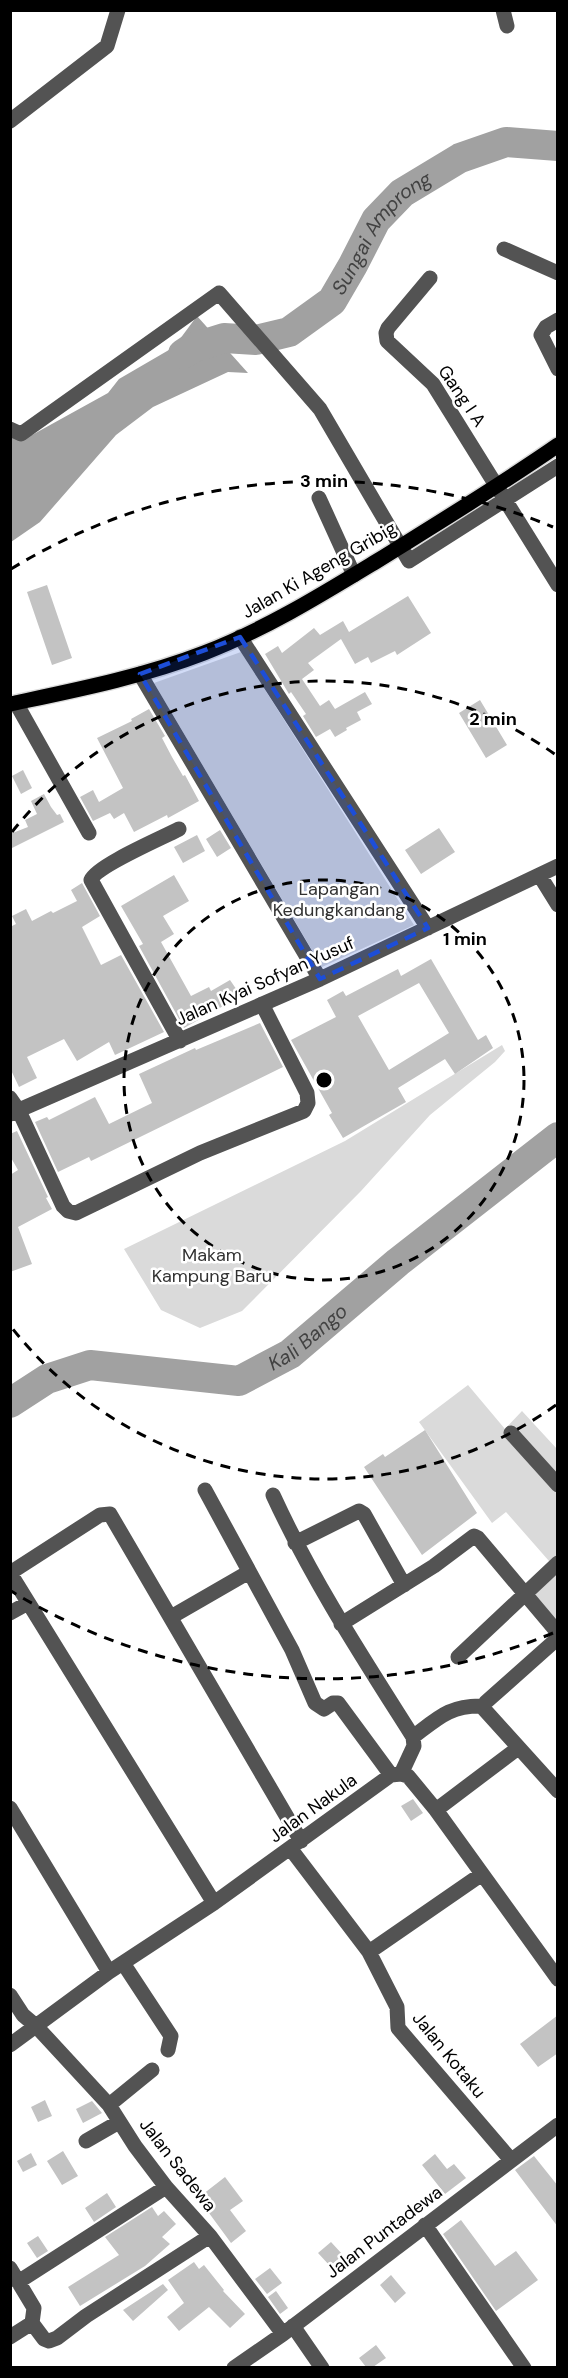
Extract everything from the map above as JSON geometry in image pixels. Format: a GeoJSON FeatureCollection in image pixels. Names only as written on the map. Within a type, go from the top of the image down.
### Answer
{"type":"FeatureCollection","features":[{"type":"Feature","properties":{"kind":"main road","name":"Jalan Ki Ageng Gribig"},"geometry":{"type":"LineString","coordinates":[[13,704],[140,674],[205,653],[297,610],[498,487],[558,445]]}},
{"type":"Feature","properties":{"kind":"street"},"geometry":{"type":"LineString","coordinates":[[10,121],[107,46],[118,10]]}},
{"type":"Feature","properties":{"kind":"street"},"geometry":{"type":"LineString","coordinates":[[504,249],[558,273]]}},
{"type":"Feature","properties":{"kind":"street","name":"Gang I A"},"geometry":{"type":"LineString","coordinates":[[429,278],[388,328],[386,337],[391,345],[430,379],[498,487]]}},
{"type":"Feature","properties":{"kind":"street"},"geometry":{"type":"LineString","coordinates":[[10,429],[21,434],[219,293],[320,409],[409,561],[558,466]]}},
{"type":"Feature","properties":{"kind":"street"},"geometry":{"type":"LineString","coordinates":[[558,320],[546,327],[541,335],[558,369]]}},
{"type":"Feature","properties":{"kind":"street"},"geometry":{"type":"LineString","coordinates":[[498,487],[558,585]]}},
{"type":"Feature","properties":{"kind":"street"},"geometry":{"type":"LineString","coordinates":[[319,498],[354,575]]}},
{"type":"Feature","properties":{"kind":"street"},"geometry":{"type":"LineString","coordinates":[[240,637],[428,928]]}},
{"type":"Feature","properties":{"kind":"street"},"geometry":{"type":"LineString","coordinates":[[140,674],[320,979]]}},
{"type":"Feature","properties":{"kind":"street"},"geometry":{"type":"LineString","coordinates":[[13,704],[89,833]]}},
{"type":"Feature","properties":{"kind":"street"},"geometry":{"type":"LineString","coordinates":[[179,829],[94,873],[91,880],[180,1041]]}},
{"type":"Feature","properties":{"kind":"street","name":"Jalan Kyai Sofyan Yusuf"},"geometry":{"type":"LineString","coordinates":[[13,1108],[180,1041],[320,979],[558,866]]}},
{"type":"Feature","properties":{"kind":"street"},"geometry":{"type":"LineString","coordinates":[[540,876],[558,905]]}},
{"type":"Feature","properties":{"kind":"street"},"geometry":{"type":"LineString","coordinates":[[13,1108],[63,1206],[68,1211],[76,1213],[200,1153],[304,1111],[308,1103],[307,1093],[262,1004]]}},
{"type":"Feature","properties":{"kind":"street"},"geometry":{"type":"LineString","coordinates":[[511,1433],[558,1485]]}},
{"type":"Feature","properties":{"kind":"street"},"geometry":{"type":"LineString","coordinates":[[205,1490],[292,1650],[315,1703],[324,1709],[333,1703],[338,1703],[396,1774],[408,1776],[436,1810],[558,1979]]}},
{"type":"Feature","properties":{"kind":"street"},"geometry":{"type":"LineString","coordinates":[[273,1495],[295,1544],[341,1624],[412,1737],[414,1746],[396,1774]]}},
{"type":"Feature","properties":{"kind":"street"},"geometry":{"type":"LineString","coordinates":[[295,1544],[359,1511],[364,1514],[404,1585]]}},
{"type":"Feature","properties":{"kind":"street","name":"Jalan Kotaku"},"geometry":{"type":"LineString","coordinates":[[10,1573],[100,1515],[110,1514],[171,1617],[296,1844],[369,1952],[397,2007],[398,2028],[511,2160]]}},
{"type":"Feature","properties":{"kind":"street"},"geometry":{"type":"LineString","coordinates":[[341,1624],[434,1566],[474,1536],[558,1635],[483,1706],[456,1708],[443,1714],[412,1737]]}},
{"type":"Feature","properties":{"kind":"street"},"geometry":{"type":"LineString","coordinates":[[458,1657],[558,1563]]}},
{"type":"Feature","properties":{"kind":"street"},"geometry":{"type":"LineString","coordinates":[[171,1617],[249,1572]]}},
{"type":"Feature","properties":{"kind":"street"},"geometry":{"type":"LineString","coordinates":[[10,1573],[214,1903]]}},
{"type":"Feature","properties":{"kind":"street"},"geometry":{"type":"LineString","coordinates":[[10,1613],[28,1603]]}},
{"type":"Feature","properties":{"kind":"street"},"geometry":{"type":"LineString","coordinates":[[483,1706],[484,1711],[558,1791]]}},
{"type":"Feature","properties":{"kind":"street"},"geometry":{"type":"LineString","coordinates":[[436,1810],[518,1748]]}},
{"type":"Feature","properties":{"kind":"street","name":"Jalan Nakula"},"geometry":{"type":"LineString","coordinates":[[36,2026],[109,1972],[214,1903],[396,1774]]}},
{"type":"Feature","properties":{"kind":"street"},"geometry":{"type":"LineString","coordinates":[[10,1808],[109,1972]]}},
{"type":"Feature","properties":{"kind":"street"},"geometry":{"type":"LineString","coordinates":[[369,1952],[482,1874]]}},
{"type":"Feature","properties":{"kind":"street"},"geometry":{"type":"LineString","coordinates":[[123,1963],[171,2036],[168,2050]]}},
{"type":"Feature","properties":{"kind":"street","name":"Jalan Sadewa"},"geometry":{"type":"LineString","coordinates":[[10,1995],[23,2015],[109,2105],[166,2187],[322,2367]]}},
{"type":"Feature","properties":{"kind":"street"},"geometry":{"type":"LineString","coordinates":[[10,2045],[36,2026]]}},
{"type":"Feature","properties":{"kind":"street"},"geometry":{"type":"LineString","coordinates":[[109,2105],[152,2070]]}},
{"type":"Feature","properties":{"kind":"street"},"geometry":{"type":"LineString","coordinates":[[86,2141],[119,2122]]}},
{"type":"Feature","properties":{"kind":"street","name":"Jalan Puntadewa"},"geometry":{"type":"LineString","coordinates":[[234,2367],[288,2330],[558,2125]]}},
{"type":"Feature","properties":{"kind":"street"},"geometry":{"type":"LineString","coordinates":[[166,2187],[14,2275],[34,2308],[32,2323],[44,2339],[49,2342],[57,2338],[86,2316],[210,2236]]}},
{"type":"Feature","properties":{"kind":"street"},"geometry":{"type":"LineString","coordinates":[[425,2225],[524,2367]]}},
{"type":"Feature","properties":{"kind":"street"},"geometry":{"type":"LineString","coordinates":[[10,2337],[32,2323]]}},
{"type":"Feature","properties":{"kind":"highlighted area"},"geometry":{"type":"Polygon","coordinates":[[[240,637],[428,928],[320,979],[140,674],[240,637]]]}},
{"type":"Feature","properties":{"kind":"green space","name":"Lapangan Kedungkandang"},"geometry":{"type":"Polygon","coordinates":[[[241,652],[414,925],[322,967],[154,683],[241,652]]]}},
{"type":"Feature","properties":{"kind":"green space","name":"Makam Kampung Baru"},"geometry":{"type":"Polygon","coordinates":[[[502,1045],[505,1051],[495,1062],[430,1115],[361,1191],[242,1311],[200,1328],[161,1310],[124,1249],[345,1141],[502,1045]]]}},
{"type":"Feature","properties":{"kind":"green space"},"geometry":{"type":"Polygon","coordinates":[[[468,1385],[505,1429],[522,1411],[557,1449],[557,1625],[532,1594],[556,1569],[506,1512],[492,1523],[419,1422],[468,1385]]]}},
{"type":"Feature","properties":{"kind":"shaded area"},"geometry":{"type":"Polygon","coordinates":[[[197,316],[248,373],[228,372],[153,407],[116,435],[40,522],[11,542],[11,438],[32,435],[108,393],[119,379],[174,347],[197,316]]]}},
{"type":"Feature","properties":{"kind":"building"},"geometry":{"type":"Polygon","coordinates":[[[47,585],[72,658],[52,665],[27,592],[47,585]]]}},
{"type":"Feature","properties":{"kind":"building"},"geometry":{"type":"Polygon","coordinates":[[[408,596],[431,633],[397,655],[395,651],[371,663],[368,657],[355,664],[341,639],[308,663],[314,670],[302,679],[320,706],[329,700],[335,709],[365,692],[372,704],[357,712],[361,720],[346,728],[347,730],[335,737],[330,729],[316,737],[303,716],[306,714],[291,692],[289,694],[265,654],[278,646],[282,653],[314,628],[320,635],[343,621],[349,632],[408,596]]]}},
{"type":"Feature","properties":{"kind":"building"},"geometry":{"type":"Polygon","coordinates":[[[480,700],[507,745],[486,758],[459,713],[480,700]]]}},
{"type":"Feature","properties":{"kind":"building"},"geometry":{"type":"Polygon","coordinates":[[[149,709],[165,736],[162,738],[172,757],[199,801],[168,818],[167,815],[134,832],[124,813],[114,819],[110,813],[93,821],[80,797],[93,790],[99,802],[123,788],[97,738],[132,721],[131,719],[149,709]]]}},
{"type":"Feature","properties":{"kind":"building"},"geometry":{"type":"Polygon","coordinates":[[[23,770],[32,788],[21,794],[12,776],[23,770]]]}},
{"type":"Feature","properties":{"kind":"building"},"geometry":{"type":"Polygon","coordinates":[[[44,794],[51,807],[57,815],[60,814],[64,822],[10,849],[10,834],[28,827],[25,820],[37,814],[31,801],[44,794]]]}},
{"type":"Feature","properties":{"kind":"building"},"geometry":{"type":"Polygon","coordinates":[[[439,828],[455,852],[421,874],[405,850],[439,828]]]}},
{"type":"Feature","properties":{"kind":"building"},"geometry":{"type":"Polygon","coordinates":[[[220,830],[231,848],[217,857],[206,839],[220,830]]]}},
{"type":"Feature","properties":{"kind":"building"},"geometry":{"type":"Polygon","coordinates":[[[197,835],[205,851],[183,863],[174,847],[197,835]]]}},
{"type":"Feature","properties":{"kind":"building"},"geometry":{"type":"Polygon","coordinates":[[[174,875],[189,901],[163,916],[174,934],[161,942],[191,996],[209,987],[211,991],[230,980],[241,996],[184,1028],[139,946],[143,944],[121,906],[174,875]]]}},
{"type":"Feature","properties":{"kind":"building"},"geometry":{"type":"Polygon","coordinates":[[[82,883],[100,916],[82,927],[101,965],[121,955],[164,1032],[115,1055],[109,1042],[77,1061],[64,1039],[27,1057],[37,1078],[19,1087],[10,1068],[10,927],[16,924],[12,916],[26,909],[32,921],[51,911],[53,913],[77,901],[71,890],[82,883]]]}},
{"type":"Feature","properties":{"kind":"building"},"geometry":{"type":"Polygon","coordinates":[[[431,959],[478,1040],[486,1035],[493,1048],[455,1074],[445,1059],[398,1088],[406,1102],[343,1138],[329,1115],[332,1113],[291,1040],[336,1017],[327,1000],[343,991],[346,996],[398,969],[401,976],[431,959]],[[419,983],[358,1016],[389,1070],[449,1033],[419,983]]]}},
{"type":"Feature","properties":{"kind":"building"},"geometry":{"type":"Polygon","coordinates":[[[260,1023],[283,1067],[91,1161],[89,1157],[58,1172],[35,1122],[47,1117],[49,1120],[95,1097],[109,1124],[152,1103],[139,1074],[195,1048],[196,1050],[260,1023]]]}},
{"type":"Feature","properties":{"kind":"building"},"geometry":{"type":"Polygon","coordinates":[[[17,1131],[52,1209],[18,1227],[32,1264],[10,1272],[10,1175],[18,1170],[10,1156],[10,1134],[17,1131]]]}},
{"type":"Feature","properties":{"kind":"building"},"geometry":{"type":"Polygon","coordinates":[[[425,1430],[477,1513],[422,1555],[364,1467],[383,1454],[385,1457],[425,1430]]]}},
{"type":"Feature","properties":{"kind":"building"},"geometry":{"type":"Polygon","coordinates":[[[413,1799],[423,1813],[411,1821],[401,1806],[413,1799]]]}},
{"type":"Feature","properties":{"kind":"building"},"geometry":{"type":"Polygon","coordinates":[[[558,2015],[558,2053],[538,2067],[520,2044],[558,2015]]]}},
{"type":"Feature","properties":{"kind":"building"},"geometry":{"type":"Polygon","coordinates":[[[45,2100],[52,2116],[38,2122],[31,2107],[45,2100]]]}},
{"type":"Feature","properties":{"kind":"building"},"geometry":{"type":"Polygon","coordinates":[[[92,2101],[102,2113],[83,2123],[76,2109],[92,2101]]]}},
{"type":"Feature","properties":{"kind":"building"},"geometry":{"type":"Polygon","coordinates":[[[63,2151],[78,2176],[62,2185],[47,2161],[63,2151]]]}},
{"type":"Feature","properties":{"kind":"building"},"geometry":{"type":"Polygon","coordinates":[[[31,2153],[37,2165],[23,2172],[17,2161],[31,2153]]]}},
{"type":"Feature","properties":{"kind":"building"},"geometry":{"type":"Polygon","coordinates":[[[435,2154],[447,2169],[454,2164],[466,2178],[445,2194],[422,2165],[435,2154]]]}},
{"type":"Feature","properties":{"kind":"building"},"geometry":{"type":"Polygon","coordinates":[[[534,2156],[558,2186],[558,2227],[515,2170],[534,2156]]]}},
{"type":"Feature","properties":{"kind":"building"},"geometry":{"type":"Polygon","coordinates":[[[225,2177],[243,2201],[230,2210],[246,2231],[231,2243],[198,2198],[225,2177]]]}},
{"type":"Feature","properties":{"kind":"building"},"geometry":{"type":"Polygon","coordinates":[[[107,2193],[116,2207],[94,2222],[85,2208],[107,2193]]]}},
{"type":"Feature","properties":{"kind":"building"},"geometry":{"type":"Polygon","coordinates":[[[152,2207],[158,2216],[164,2211],[176,2224],[162,2237],[170,2244],[145,2266],[80,2306],[68,2287],[119,2255],[105,2237],[152,2207]]]}},
{"type":"Feature","properties":{"kind":"building"},"geometry":{"type":"Polygon","coordinates":[[[461,2220],[495,2266],[516,2251],[538,2280],[496,2311],[443,2234],[461,2220]]]}},
{"type":"Feature","properties":{"kind":"building"},"geometry":{"type":"Polygon","coordinates":[[[38,2236],[48,2251],[37,2258],[27,2243],[38,2236]]]}},
{"type":"Feature","properties":{"kind":"building"},"geometry":{"type":"Polygon","coordinates":[[[331,2242],[343,2255],[330,2266],[318,2253],[331,2242]]]}},
{"type":"Feature","properties":{"kind":"building"},"geometry":{"type":"Polygon","coordinates":[[[194,2262],[199,2269],[204,2265],[223,2291],[245,2314],[230,2328],[209,2307],[179,2331],[167,2317],[184,2303],[168,2280],[194,2262]]]}},
{"type":"Feature","properties":{"kind":"building"},"geometry":{"type":"Polygon","coordinates":[[[270,2268],[282,2283],[267,2294],[255,2279],[270,2268]]]}},
{"type":"Feature","properties":{"kind":"building"},"geometry":{"type":"Polygon","coordinates":[[[391,2275],[406,2293],[395,2303],[380,2285],[391,2275]]]}},
{"type":"Feature","properties":{"kind":"building"},"geometry":{"type":"Polygon","coordinates":[[[163,2284],[168,2290],[133,2321],[123,2310],[163,2284]]]}},
{"type":"Feature","properties":{"kind":"building"},"geometry":{"type":"Polygon","coordinates":[[[276,2291],[288,2308],[280,2314],[268,2297],[276,2291]]]}},
{"type":"Feature","properties":{"kind":"building"},"geometry":{"type":"Polygon","coordinates":[[[376,2345],[386,2358],[373,2367],[366,2367],[359,2358],[376,2345]]]}},
{"type":"Feature","properties":{"kind":"waterway","name":"Sungai Amprong"},"geometry":{"type":"LineString","coordinates":[[183,354],[192,348],[224,338],[256,340],[289,332],[332,301],[376,220],[402,193],[460,158],[506,142],[558,146]]}},
{"type":"Feature","properties":{"kind":"waterway","name":"Kali Bango"},"geometry":{"type":"LineString","coordinates":[[10,1403],[47,1379],[90,1365],[239,1381],[290,1354],[398,1262],[558,1137]]}}]}
